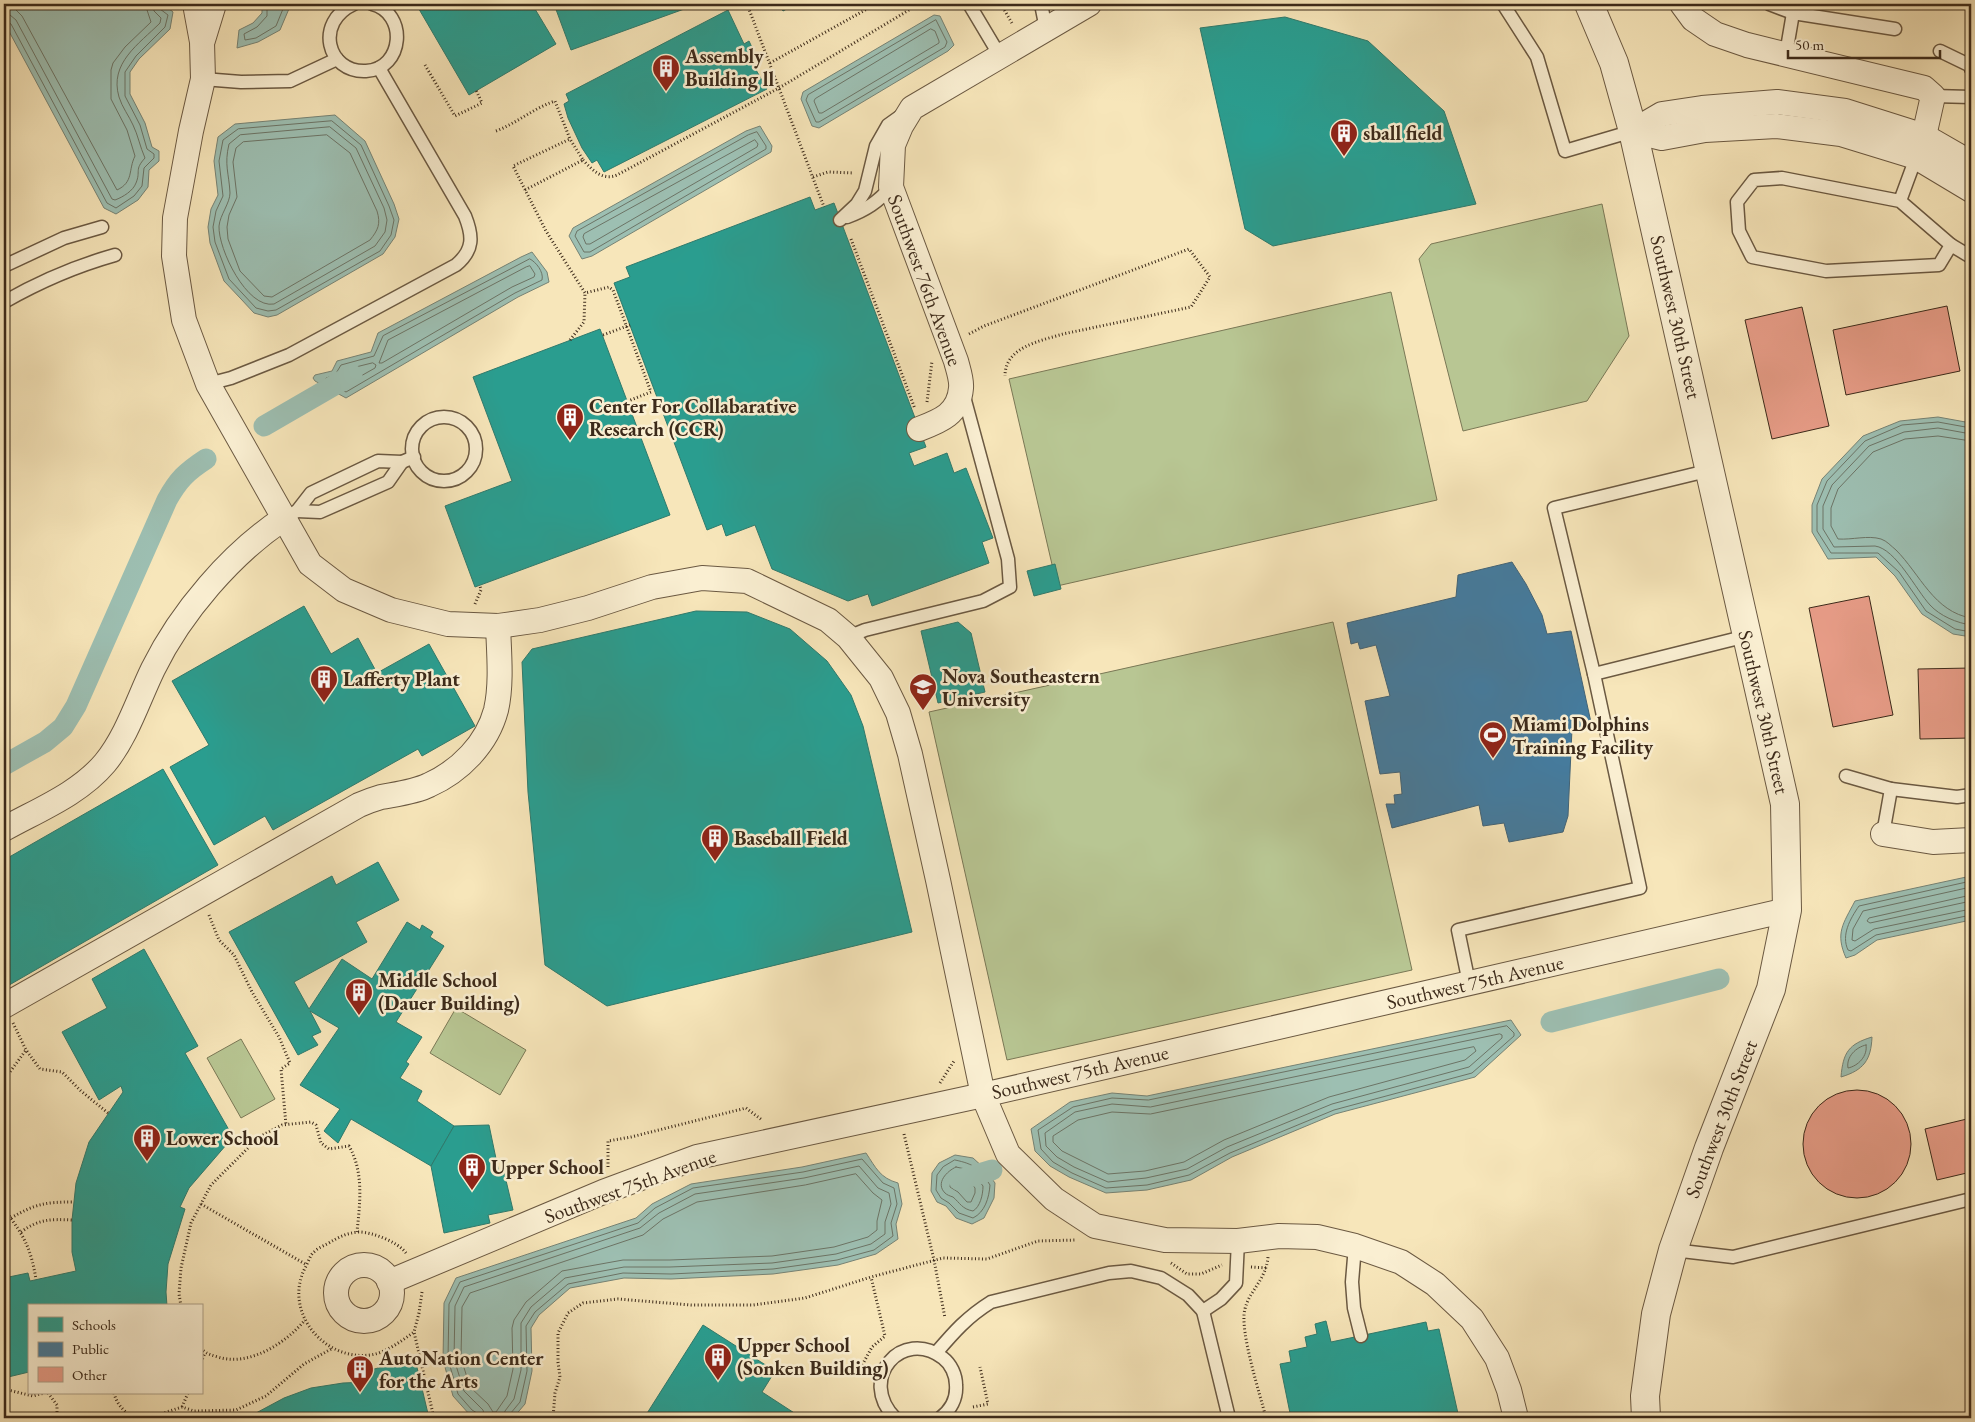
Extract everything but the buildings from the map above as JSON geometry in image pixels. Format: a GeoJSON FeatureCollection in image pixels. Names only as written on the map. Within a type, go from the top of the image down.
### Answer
{"type":"FeatureCollection","features":[{"type":"Feature","properties":{"kind":"street"},"geometry":{"type":"LineString","coordinates":[[195,4],[202,42],[202,79],[175,218],[174,256],[184,320],[208,384],[290,515],[310,564],[344,590],[391,610],[448,624],[498,626],[540,620],[588,608],[652,587],[702,578],[748,582],[828,620],[848,637],[881,678],[898,713],[910,754],[983,1095],[1008,1154],[1054,1200],[1095,1226],[1165,1240],[1238,1241],[1279,1236],[1318,1237],[1355,1246],[1401,1262],[1436,1284],[1472,1319],[1497,1358],[1509,1390],[1516,1418]]}},
{"type":"Feature","properties":{"kind":"street"},"geometry":{"type":"LineString","coordinates":[[202,42],[214,4]]}},
{"type":"Feature","properties":{"kind":"street","name":"Southwest 76th Avenue"},"geometry":{"type":"LineString","coordinates":[[920,418],[944,419],[955,406],[962,388],[956,361],[891,187],[893,145],[901,126],[912,108],[1089,4]]}},
{"type":"Feature","properties":{"kind":"street","name":"Southwest 30th Street"},"geometry":{"type":"LineString","coordinates":[[1589,4],[1614,63],[1633,132],[1711,470],[1785,804],[1787,910],[1771,989],[1709,1148],[1673,1250],[1656,1314],[1645,1396],[1646,1418]]}},
{"type":"Feature","properties":{"kind":"street"},"geometry":{"type":"LineString","coordinates":[[1682,4],[1693,19],[1715,34],[1747,45],[1924,88],[1933,96],[1920,147]]}},
{"type":"Feature","properties":{"kind":"street"},"geometry":{"type":"LineString","coordinates":[[1633,132],[1662,114],[1702,108],[1777,102],[1845,111],[1920,147],[1971,164]]}},
{"type":"Feature","properties":{"kind":"street"},"geometry":{"type":"LineString","coordinates":[[1920,147],[1971,190]]}},
{"type":"Feature","properties":{"kind":"street"},"geometry":{"type":"LineString","coordinates":[[4,829],[78,788],[89,780],[105,763],[118,745],[168,639],[231,560],[262,533],[290,515]]}},
{"type":"Feature","properties":{"kind":"street"},"geometry":{"type":"LineString","coordinates":[[7,1012],[359,805],[379,797],[428,786],[454,771],[472,754],[487,733],[496,710],[499,681],[498,626]]}},
{"type":"Feature","properties":{"kind":"street"},"geometry":{"type":"LineString","coordinates":[[1883,834],[1933,842],[1971,840]]}},
{"type":"Feature","properties":{"kind":"street","name":"Southwest 75th Avenue"},"geometry":{"type":"LineString","coordinates":[[389,1282],[412,1257],[603,1192],[697,1157],[983,1095],[1787,910]]}},
{"type":"Feature","properties":{"kind":"lane"},"geometry":{"type":"LineString","coordinates":[[354,4],[344,8],[336,16],[331,26],[329,38],[331,49],[346,66],[356,70],[368,71],[388,62],[398,41],[393,19],[386,11],[372,4]]}},
{"type":"Feature","properties":{"kind":"lane"},"geometry":{"type":"LineString","coordinates":[[969,4],[1000,56]]}},
{"type":"Feature","properties":{"kind":"lane"},"geometry":{"type":"LineString","coordinates":[[1041,4],[1046,29]]}},
{"type":"Feature","properties":{"kind":"lane"},"geometry":{"type":"LineString","coordinates":[[1503,4],[1537,58],[1565,151],[1633,132]]}},
{"type":"Feature","properties":{"kind":"lane"},"geometry":{"type":"LineString","coordinates":[[1769,4],[1793,13],[1895,29]]}},
{"type":"Feature","properties":{"kind":"lane"},"geometry":{"type":"LineString","coordinates":[[1786,54],[1793,13]]}},
{"type":"Feature","properties":{"kind":"lane"},"geometry":{"type":"LineString","coordinates":[[1940,51],[1971,66],[1971,69]]}},
{"type":"Feature","properties":{"kind":"lane"},"geometry":{"type":"LineString","coordinates":[[202,79],[241,82],[290,81],[337,58]]}},
{"type":"Feature","properties":{"kind":"lane"},"geometry":{"type":"LineString","coordinates":[[208,384],[231,378],[289,356],[456,265],[464,258],[471,241],[471,229],[378,68]]}},
{"type":"Feature","properties":{"kind":"lane"},"geometry":{"type":"LineString","coordinates":[[1933,96],[1971,97]]}},
{"type":"Feature","properties":{"kind":"lane"},"geometry":{"type":"LineString","coordinates":[[891,187],[879,201],[862,212],[840,220],[858,204],[865,191],[876,146],[888,125],[912,108]]}},
{"type":"Feature","properties":{"kind":"lane"},"geometry":{"type":"LineString","coordinates":[[1900,202],[1920,147]]}},
{"type":"Feature","properties":{"kind":"lane"},"geometry":{"type":"LineString","coordinates":[[1951,245],[1939,265],[1826,271],[1752,257],[1739,232],[1737,202],[1754,180],[1782,178],[1900,202],[1951,245],[1971,257]]}},
{"type":"Feature","properties":{"kind":"lane"},"geometry":{"type":"LineString","coordinates":[[4,266],[64,238],[102,227]]}},
{"type":"Feature","properties":{"kind":"lane"},"geometry":{"type":"LineString","coordinates":[[4,302],[52,277],[88,262],[115,255]]}},
{"type":"Feature","properties":{"kind":"lane"},"geometry":{"type":"LineString","coordinates":[[848,637],[865,630],[983,601],[1010,587],[1008,559],[962,388]]}},
{"type":"Feature","properties":{"kind":"lane"},"geometry":{"type":"LineString","coordinates":[[290,515],[311,493],[378,461],[408,460],[416,464],[430,478],[450,481],[468,471],[476,452],[476,442],[471,432],[459,421],[444,417],[433,419],[424,424],[417,432],[408,460],[388,482],[320,512],[290,515]]}},
{"type":"Feature","properties":{"kind":"lane"},"geometry":{"type":"LineString","coordinates":[[1469,983],[1458,930],[1640,888],[1594,674],[1554,508],[1711,470]]}},
{"type":"Feature","properties":{"kind":"lane"},"geometry":{"type":"LineString","coordinates":[[347,476],[356,496]]}},
{"type":"Feature","properties":{"kind":"lane"},"geometry":{"type":"LineString","coordinates":[[1594,674],[1747,636]]}},
{"type":"Feature","properties":{"kind":"lane"},"geometry":{"type":"LineString","coordinates":[[1846,776],[1891,789],[1957,797],[1971,795]]}},
{"type":"Feature","properties":{"kind":"lane"},"geometry":{"type":"LineString","coordinates":[[1883,834],[1891,789]]}},
{"type":"Feature","properties":{"kind":"lane"},"geometry":{"type":"LineString","coordinates":[[1673,1250],[1733,1257],[1839,1233],[1971,1199]]}},
{"type":"Feature","properties":{"kind":"lane"},"geometry":{"type":"LineString","coordinates":[[1204,1311],[1221,1299],[1236,1283],[1238,1241]]}},
{"type":"Feature","properties":{"kind":"lane"},"geometry":{"type":"LineString","coordinates":[[1355,1246],[1352,1282],[1354,1308],[1361,1336]]}},
{"type":"Feature","properties":{"kind":"lane"},"geometry":{"type":"LineString","coordinates":[[936,1353],[953,1331],[974,1312],[991,1302],[1109,1273],[1131,1271],[1161,1278],[1188,1295],[1204,1311],[1229,1418]]}},
{"type":"Feature","properties":{"kind":"lane"},"geometry":{"type":"LineString","coordinates":[[895,1418],[886,1409],[881,1397],[882,1372],[889,1361],[899,1353],[911,1349],[924,1349],[936,1353],[946,1360],[953,1371],[956,1383],[956,1396],[951,1408],[940,1418]]}},
{"type":"Feature","properties":{"kind":"path"},"geometry":{"type":"LineString","coordinates":[[747,4],[824,207]]}},
{"type":"Feature","properties":{"kind":"path"},"geometry":{"type":"LineString","coordinates":[[770,63],[876,4]]}},
{"type":"Feature","properties":{"kind":"path"},"geometry":{"type":"LineString","coordinates":[[496,131],[516,122],[543,105],[555,101],[570,139],[583,160],[597,173],[610,178],[779,88],[919,4]]}},
{"type":"Feature","properties":{"kind":"path"},"geometry":{"type":"LineString","coordinates":[[1001,4],[1013,26]]}},
{"type":"Feature","properties":{"kind":"path"},"geometry":{"type":"LineString","coordinates":[[425,65],[455,116],[482,103],[476,90]]}},
{"type":"Feature","properties":{"kind":"path"},"geometry":{"type":"LineString","coordinates":[[570,139],[513,166],[546,231],[585,293],[584,322],[570,340]]}},
{"type":"Feature","properties":{"kind":"path"},"geometry":{"type":"LineString","coordinates":[[525,190],[583,160]]}},
{"type":"Feature","properties":{"kind":"path"},"geometry":{"type":"LineString","coordinates":[[813,177],[838,171],[862,174]]}},
{"type":"Feature","properties":{"kind":"path"},"geometry":{"type":"LineString","coordinates":[[851,238],[920,418]]}},
{"type":"Feature","properties":{"kind":"path"},"geometry":{"type":"LineString","coordinates":[[967,334],[1189,249],[1210,277],[1191,307],[1042,340],[1016,352],[1005,369],[1005,376]]}},
{"type":"Feature","properties":{"kind":"path"},"geometry":{"type":"LineString","coordinates":[[585,293],[609,287],[613,290],[628,326],[651,392],[628,401]]}},
{"type":"Feature","properties":{"kind":"path"},"geometry":{"type":"LineString","coordinates":[[603,335],[628,326]]}},
{"type":"Feature","properties":{"kind":"path"},"geometry":{"type":"LineString","coordinates":[[926,404],[933,355]]}},
{"type":"Feature","properties":{"kind":"path"},"geometry":{"type":"LineString","coordinates":[[475,610],[475,600],[481,590],[480,586]]}},
{"type":"Feature","properties":{"kind":"path"},"geometry":{"type":"LineString","coordinates":[[206,908],[215,926],[219,940],[234,955],[252,992],[279,1037],[290,1063],[280,1069],[286,1124]]}},
{"type":"Feature","properties":{"kind":"path"},"geometry":{"type":"LineString","coordinates":[[7,1012],[26,1050],[40,1069],[62,1072],[81,1091],[108,1113]]}},
{"type":"Feature","properties":{"kind":"path"},"geometry":{"type":"LineString","coordinates":[[4,1084],[7,1076],[26,1050]]}},
{"type":"Feature","properties":{"kind":"path"},"geometry":{"type":"LineString","coordinates":[[937,1086],[958,1054]]}},
{"type":"Feature","properties":{"kind":"path"},"geometry":{"type":"LineString","coordinates":[[616,1167],[608,1170],[608,1140],[631,1137],[746,1108],[765,1122],[756,1124]]}},
{"type":"Feature","properties":{"kind":"path"},"geometry":{"type":"LineString","coordinates":[[899,1113],[934,1260],[946,1322],[953,1331]]}},
{"type":"Feature","properties":{"kind":"path"},"geometry":{"type":"LineString","coordinates":[[181,1304],[179,1294],[181,1268],[191,1223],[211,1185],[259,1137],[286,1124],[311,1122],[316,1125],[321,1142],[329,1148],[349,1146],[356,1159],[361,1196],[357,1232]]}},
{"type":"Feature","properties":{"kind":"path"},"geometry":{"type":"LineString","coordinates":[[4,1202],[5,1213],[21,1232],[32,1254],[36,1280]]}},
{"type":"Feature","properties":{"kind":"path"},"geometry":{"type":"LineString","coordinates":[[11,1218],[28,1208],[49,1202],[73,1202]]}},
{"type":"Feature","properties":{"kind":"path"},"geometry":{"type":"LineString","coordinates":[[201,1204],[307,1265]]}},
{"type":"Feature","properties":{"kind":"path"},"geometry":{"type":"LineString","coordinates":[[21,1232],[34,1223],[55,1219],[72,1220]]}},
{"type":"Feature","properties":{"kind":"path"},"geometry":{"type":"LineString","coordinates":[[414,1332],[394,1346],[370,1355],[342,1353],[320,1341],[305,1320],[299,1302],[300,1279],[314,1252],[345,1233],[369,1232],[402,1248],[412,1257],[422,1288],[419,1314],[414,1332],[434,1418]]}},
{"type":"Feature","properties":{"kind":"path"},"geometry":{"type":"LineString","coordinates":[[1266,1418],[1244,1329],[1245,1309],[1268,1268],[1269,1250]]}},
{"type":"Feature","properties":{"kind":"path"},"geometry":{"type":"LineString","coordinates":[[553,1418],[555,1393],[560,1377],[558,1332],[568,1313],[583,1303],[618,1299],[691,1305],[753,1305],[806,1298],[871,1277],[934,1260]]}},
{"type":"Feature","properties":{"kind":"path"},"geometry":{"type":"LineString","coordinates":[[860,1370],[872,1347],[885,1336],[871,1277]]}},
{"type":"Feature","properties":{"kind":"path"},"geometry":{"type":"LineString","coordinates":[[202,1349],[205,1353],[225,1359],[244,1358],[271,1348],[293,1334],[305,1320]]}},
{"type":"Feature","properties":{"kind":"path"},"geometry":{"type":"LineString","coordinates":[[148,1418],[182,1407],[194,1410],[236,1410],[266,1396],[304,1364],[333,1348]]}},
{"type":"Feature","properties":{"kind":"path"},"geometry":{"type":"LineString","coordinates":[[202,1360],[205,1353]]}},
{"type":"Feature","properties":{"kind":"path"},"geometry":{"type":"LineString","coordinates":[[973,1407],[988,1404],[980,1368]]}},
{"type":"Feature","properties":{"kind":"path"},"geometry":{"type":"LineString","coordinates":[[4,1390],[33,1396],[40,1394]]}},
{"type":"Feature","properties":{"kind":"path"},"geometry":{"type":"LineString","coordinates":[[49,1394],[57,1404],[58,1418]]}},
{"type":"Feature","properties":{"kind":"path"},"geometry":{"type":"LineString","coordinates":[[114,1394],[123,1411],[133,1418]]}},
{"type":"Feature","properties":{"kind":"path"},"geometry":{"type":"LineString","coordinates":[[182,1407],[188,1394]]}},
{"type":"Feature","properties":{"kind":"green space"},"geometry":{"type":"Polygon","coordinates":[[[1602,204],[1629,336],[1587,401],[1463,431],[1419,259],[1431,244],[1602,204]]]}},
{"type":"Feature","properties":{"kind":"green space"},"geometry":{"type":"Polygon","coordinates":[[[1391,292],[1437,500],[1057,586],[1009,379],[1391,292]]]}},
{"type":"Feature","properties":{"kind":"green space"},"geometry":{"type":"Polygon","coordinates":[[[1333,622],[1412,970],[1007,1060],[929,712],[1333,622]]]}},
{"type":"Feature","properties":{"kind":"green space"},"geometry":{"type":"Polygon","coordinates":[[[456,1008],[526,1050],[500,1095],[430,1053],[456,1008]]]}},
{"type":"Feature","properties":{"kind":"green space"},"geometry":{"type":"Polygon","coordinates":[[[241,1039],[275,1099],[241,1118],[207,1058],[241,1039]]]}},
{"type":"Feature","properties":{"kind":"water"},"geometry":{"type":"Polygon","coordinates":[[[4,4],[163,4],[173,12],[170,29],[139,59],[130,72],[130,94],[145,123],[152,147],[159,151],[159,161],[149,170],[148,187],[138,200],[116,214],[104,208],[4,22],[4,4]]]}},
{"type":"Feature","properties":{"kind":"water"},"geometry":{"type":"Polygon","coordinates":[[[262,4],[291,4],[280,30],[258,42],[237,48],[239,30],[253,23],[262,13],[262,4]]]}},
{"type":"Feature","properties":{"kind":"water"},"geometry":{"type":"Polygon","coordinates":[[[934,15],[940,16],[954,45],[948,51],[819,128],[812,126],[801,99],[803,92],[934,15]]]}},
{"type":"Feature","properties":{"kind":"water"},"geometry":{"type":"Polygon","coordinates":[[[335,115],[365,141],[399,219],[395,237],[383,254],[277,315],[268,317],[254,313],[224,281],[210,243],[208,227],[211,209],[218,195],[214,161],[218,137],[235,124],[335,115]]]}},
{"type":"Feature","properties":{"kind":"water"},"geometry":{"type":"Polygon","coordinates":[[[760,126],[772,146],[771,152],[592,256],[582,259],[569,236],[573,228],[746,131],[760,126]]]}},
{"type":"Feature","properties":{"kind":"water"},"geometry":{"type":"Polygon","coordinates":[[[532,252],[547,272],[549,282],[518,297],[346,398],[315,381],[313,378],[315,375],[332,371],[337,361],[371,352],[378,333],[532,252]]]}},
{"type":"Feature","properties":{"kind":"water"},"geometry":{"type":"Polygon","coordinates":[[[1938,417],[1971,423],[1971,637],[1953,634],[1922,614],[1895,576],[1876,557],[1828,559],[1812,532],[1812,505],[1822,479],[1863,436],[1900,421],[1938,417]]]}},
{"type":"Feature","properties":{"kind":"water"},"geometry":{"type":"Polygon","coordinates":[[[1971,876],[1971,920],[1877,940],[1855,955],[1846,958],[1841,935],[1844,923],[1855,901],[1971,876]]]}},
{"type":"Feature","properties":{"kind":"water"},"geometry":{"type":"Polygon","coordinates":[[[1511,1020],[1521,1035],[1475,1077],[1335,1114],[1232,1157],[1191,1180],[1147,1190],[1106,1193],[1069,1177],[1050,1166],[1035,1151],[1031,1129],[1070,1102],[1112,1093],[1147,1096],[1511,1020]]]}},
{"type":"Feature","properties":{"kind":"water"},"geometry":{"type":"Polygon","coordinates":[[[1872,1037],[1870,1052],[1865,1063],[1855,1071],[1841,1077],[1843,1061],[1849,1050],[1858,1043],[1872,1037]]]}},
{"type":"Feature","properties":{"kind":"water"},"geometry":{"type":"Polygon","coordinates":[[[866,1153],[883,1175],[898,1183],[902,1204],[896,1224],[898,1239],[876,1254],[838,1265],[773,1274],[671,1279],[624,1278],[570,1288],[539,1315],[531,1328],[532,1371],[525,1404],[513,1418],[481,1418],[470,1415],[453,1396],[443,1360],[444,1303],[456,1278],[636,1218],[652,1204],[691,1184],[802,1167],[866,1153]]]}},
{"type":"Feature","properties":{"kind":"water"},"geometry":{"type":"Polygon","coordinates":[[[955,1155],[973,1158],[984,1168],[995,1183],[994,1198],[984,1218],[972,1224],[956,1218],[946,1206],[937,1202],[931,1191],[932,1173],[939,1163],[955,1155]]]}},
{"type":"Feature","properties":{"kind":"waterway"},"geometry":{"type":"LineString","coordinates":[[264,426],[352,375]]}},
{"type":"Feature","properties":{"kind":"waterway"},"geometry":{"type":"LineString","coordinates":[[4,765],[45,742],[63,727],[76,706],[167,500],[183,477],[206,459]]}},
{"type":"Feature","properties":{"kind":"waterway"},"geometry":{"type":"LineString","coordinates":[[1551,1022],[1719,979]]}},
{"type":"Feature","properties":{"kind":"waterway"},"geometry":{"type":"LineString","coordinates":[[959,1180],[992,1170]]}},
{"type":"Feature","properties":{"kind":"place","name":"Assembly Building ll"},"geometry":{"type":"Point","coordinates":[666,92]}},
{"type":"Feature","properties":{"kind":"place","name":"sball field"},"geometry":{"type":"Point","coordinates":[1344,157]}},
{"type":"Feature","properties":{"kind":"place","name":"Center For Collabarative Research (CCR)"},"geometry":{"type":"Point","coordinates":[570,441]}},
{"type":"Feature","properties":{"kind":"place","name":"Lafferty Plant"},"geometry":{"type":"Point","coordinates":[324,703]}},
{"type":"Feature","properties":{"kind":"place","name":"Nova Southeastern University"},"geometry":{"type":"Point","coordinates":[923,711]}},
{"type":"Feature","properties":{"kind":"place","name":"Miami Dolphins Training Facility"},"geometry":{"type":"Point","coordinates":[1493,759]}},
{"type":"Feature","properties":{"kind":"place","name":"Baseball Field"},"geometry":{"type":"Point","coordinates":[715,862]}},
{"type":"Feature","properties":{"kind":"place","name":"Middle School (Dauer Building)"},"geometry":{"type":"Point","coordinates":[359,1016]}},
{"type":"Feature","properties":{"kind":"place","name":"Lower School"},"geometry":{"type":"Point","coordinates":[147,1162]}},
{"type":"Feature","properties":{"kind":"place","name":"Upper School"},"geometry":{"type":"Point","coordinates":[472,1191]}},
{"type":"Feature","properties":{"kind":"place","name":"Upper School (Sonken Building)"},"geometry":{"type":"Point","coordinates":[718,1381]}},
{"type":"Feature","properties":{"kind":"place","name":"AutoNation Center for the Arts"},"geometry":{"type":"Point","coordinates":[360,1393]}}]}
